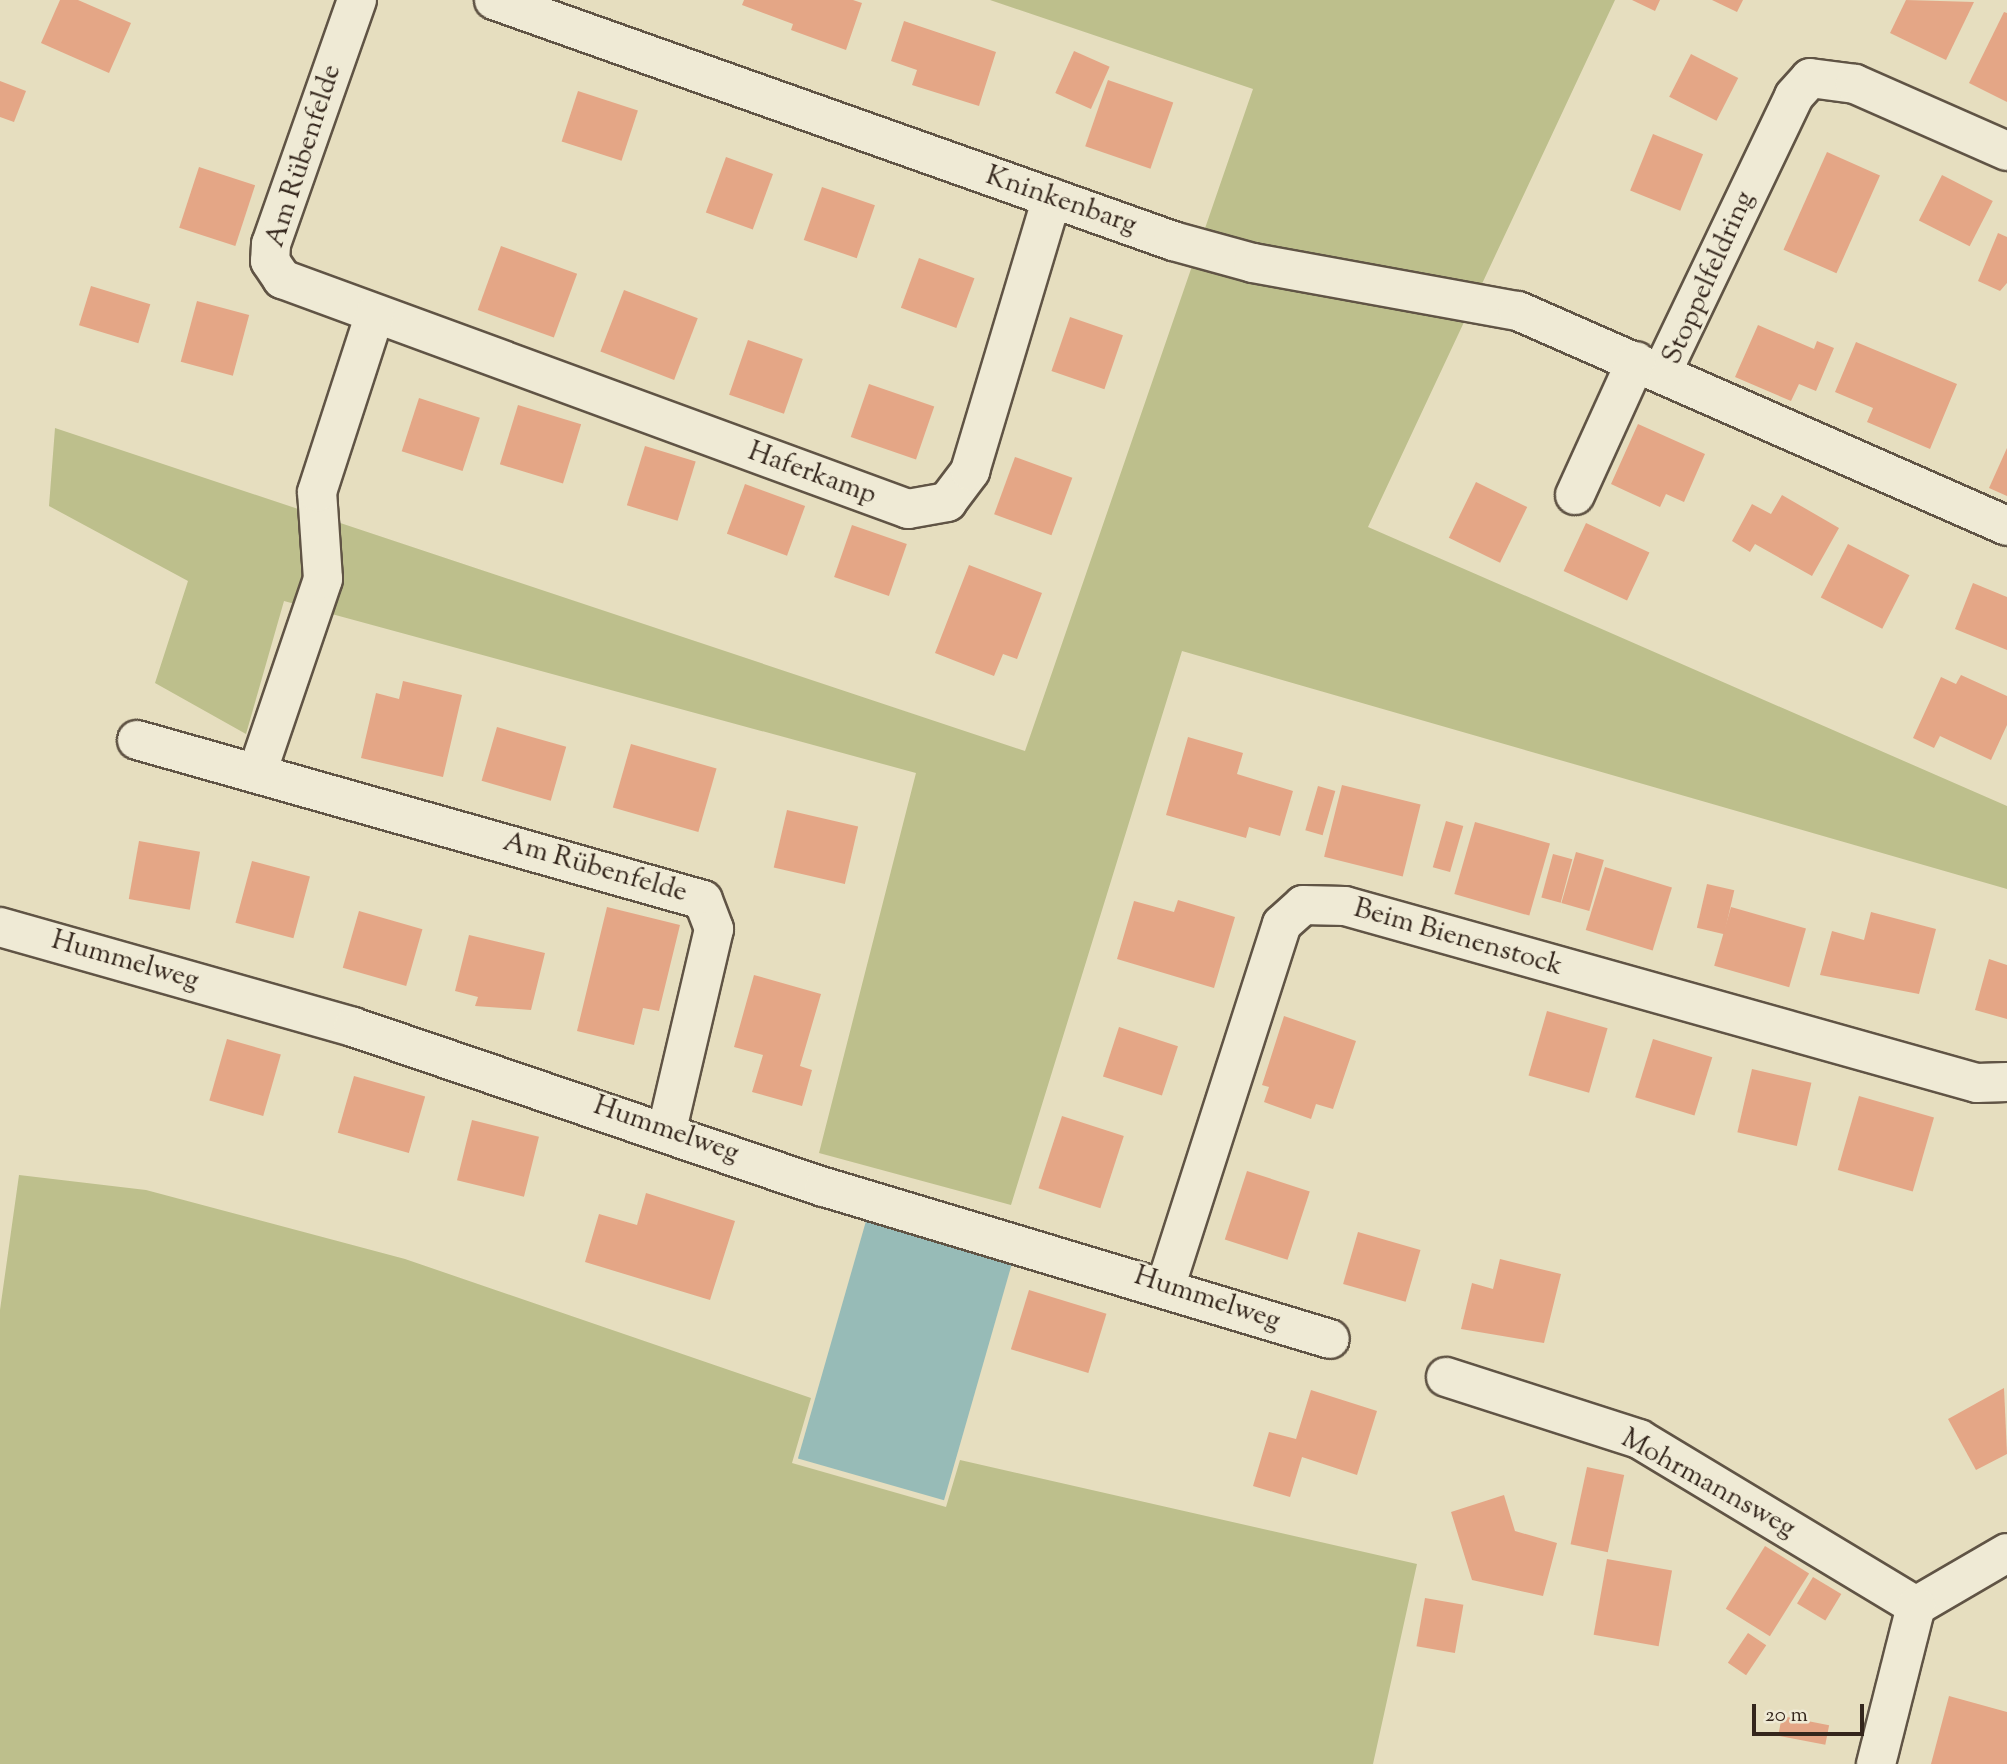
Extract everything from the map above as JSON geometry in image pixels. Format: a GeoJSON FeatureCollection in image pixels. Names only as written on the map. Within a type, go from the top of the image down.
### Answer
{"type":"FeatureCollection","features":[{"type":"Feature","properties":{"kind":"street","name":"Am Rübenfelde"},"geometry":{"type":"LineString","coordinates":[[357,0],[270,261],[282,279],[375,314]]}},
{"type":"Feature","properties":{"kind":"street","name":"Kninkenbarg"},"geometry":{"type":"LineString","coordinates":[[495,0],[1052,198],[1253,263],[1518,311],[1649,367]]}},
{"type":"Feature","properties":{"kind":"street","name":"Stoppelfeldring"},"geometry":{"type":"LineString","coordinates":[[2007,151],[1855,84],[1810,78],[1794,96],[1649,367],[2007,526]]}},
{"type":"Feature","properties":{"kind":"street","name":"Haferkamp"},"geometry":{"type":"LineString","coordinates":[[375,314],[908,509],[932,507],[947,502],[970,471],[1052,198]]}},
{"type":"Feature","properties":{"kind":"street"},"geometry":{"type":"LineString","coordinates":[[257,773],[323,579],[317,492],[375,314]]}},
{"type":"Feature","properties":{"kind":"street"},"geometry":{"type":"LineString","coordinates":[[1575,495],[1649,367]]}},
{"type":"Feature","properties":{"kind":"street","name":"Am Rübenfelde"},"geometry":{"type":"LineString","coordinates":[[137,740],[704,900],[714,929],[667,1129]]}},
{"type":"Feature","properties":{"kind":"street","name":"Beim Bienenstock"},"geometry":{"type":"LineString","coordinates":[[1166,1285],[1282,924],[1303,905],[1345,906],[1977,1083],[2007,1082]]}},
{"type":"Feature","properties":{"kind":"street","name":"Hummelweg"},"geometry":{"type":"LineString","coordinates":[[0,927],[353,1027],[667,1129],[824,1186],[1166,1285],[1330,1339]]}},
{"type":"Feature","properties":{"kind":"street","name":"Mohrmannsweg"},"geometry":{"type":"LineString","coordinates":[[1447,1377],[1639,1439],[1916,1606]]}},
{"type":"Feature","properties":{"kind":"street"},"geometry":{"type":"LineString","coordinates":[[1876,1764],[1916,1606],[2007,1553]]}},
{"type":"Feature","properties":{"kind":"green space"},"geometry":{"type":"Polygon","coordinates":[[[990,0],[1615,0],[1368,527],[2007,806],[2007,889],[1182,651],[1011,1205],[819,1153],[916,773],[284,601],[246,734],[155,683],[188,581],[49,506],[55,428],[1025,751],[1253,89],[990,0]]]}},
{"type":"Feature","properties":{"kind":"green space"},"geometry":{"type":"Polygon","coordinates":[[[19,1175],[146,1190],[405,1259],[811,1398],[792,1463],[946,1507],[960,1460],[1417,1564],[1373,1764],[0,1764],[0,1310],[19,1175]]]}},
{"type":"Feature","properties":{"kind":"water"},"geometry":{"type":"Polygon","coordinates":[[[866,1221],[1012,1263],[944,1500],[798,1458],[866,1221]]]}},
{"type":"Feature","properties":{"kind":"building"},"geometry":{"type":"Polygon","coordinates":[[[60,0],[78,0],[131,23],[109,73],[41,43],[60,0]]]}},
{"type":"Feature","properties":{"kind":"building"},"geometry":{"type":"Polygon","coordinates":[[[744,0],[853,0],[862,3],[846,50],[791,30],[793,24],[742,5],[744,0]]]}},
{"type":"Feature","properties":{"kind":"building"},"geometry":{"type":"Polygon","coordinates":[[[1632,0],[1660,0],[1655,11],[1632,0]]]}},
{"type":"Feature","properties":{"kind":"building"},"geometry":{"type":"Polygon","coordinates":[[[1712,0],[1743,0],[1737,12],[1712,0]]]}},
{"type":"Feature","properties":{"kind":"building"},"geometry":{"type":"Polygon","coordinates":[[[1906,0],[1974,2],[1946,60],[1890,33],[1906,0]]]}},
{"type":"Feature","properties":{"kind":"building"},"geometry":{"type":"Polygon","coordinates":[[[2004,12],[2007,13],[2007,102],[1969,83],[2004,12]]]}},
{"type":"Feature","properties":{"kind":"building"},"geometry":{"type":"Polygon","coordinates":[[[904,21],[996,52],[979,106],[912,85],[917,70],[891,61],[904,21]]]}},
{"type":"Feature","properties":{"kind":"building"},"geometry":{"type":"Polygon","coordinates":[[[1074,51],[1110,67],[1091,109],[1055,93],[1074,51]]]}},
{"type":"Feature","properties":{"kind":"building"},"geometry":{"type":"Polygon","coordinates":[[[1691,54],[1738,78],[1716,121],[1669,97],[1691,54]]]}},
{"type":"Feature","properties":{"kind":"building"},"geometry":{"type":"Polygon","coordinates":[[[1108,80],[1173,102],[1150,169],[1085,146],[1108,80]]]}},
{"type":"Feature","properties":{"kind":"building"},"geometry":{"type":"Polygon","coordinates":[[[0,81],[26,91],[14,122],[0,117],[0,81]]]}},
{"type":"Feature","properties":{"kind":"building"},"geometry":{"type":"Polygon","coordinates":[[[578,91],[638,110],[622,161],[562,141],[578,91]]]}},
{"type":"Feature","properties":{"kind":"building"},"geometry":{"type":"Polygon","coordinates":[[[1653,134],[1703,154],[1680,211],[1630,191],[1653,134]]]}},
{"type":"Feature","properties":{"kind":"building"},"geometry":{"type":"Polygon","coordinates":[[[1827,152],[1880,176],[1836,273],[1783,250],[1827,152]]]}},
{"type":"Feature","properties":{"kind":"building"},"geometry":{"type":"Polygon","coordinates":[[[726,157],[773,174],[753,230],[706,212],[726,157]]]}},
{"type":"Feature","properties":{"kind":"building"},"geometry":{"type":"Polygon","coordinates":[[[199,167],[255,185],[235,246],[179,228],[199,167]]]}},
{"type":"Feature","properties":{"kind":"building"},"geometry":{"type":"Polygon","coordinates":[[[1942,175],[1993,201],[1970,246],[1919,220],[1942,175]]]}},
{"type":"Feature","properties":{"kind":"building"},"geometry":{"type":"Polygon","coordinates":[[[822,187],[875,205],[857,258],[804,240],[822,187]]]}},
{"type":"Feature","properties":{"kind":"building"},"geometry":{"type":"Polygon","coordinates":[[[1998,233],[2007,237],[2007,283],[2000,291],[1978,281],[1998,233]]]}},
{"type":"Feature","properties":{"kind":"building"},"geometry":{"type":"Polygon","coordinates":[[[501,246],[577,274],[554,338],[478,310],[501,246]]]}},
{"type":"Feature","properties":{"kind":"building"},"geometry":{"type":"Polygon","coordinates":[[[919,258],[974,278],[956,328],[901,308],[919,258]]]}},
{"type":"Feature","properties":{"kind":"building"},"geometry":{"type":"Polygon","coordinates":[[[91,286],[150,304],[138,343],[79,325],[91,286]]]}},
{"type":"Feature","properties":{"kind":"building"},"geometry":{"type":"Polygon","coordinates":[[[624,290],[698,318],[674,380],[600,352],[624,290]]]}},
{"type":"Feature","properties":{"kind":"building"},"geometry":{"type":"Polygon","coordinates":[[[197,301],[249,315],[233,376],[181,362],[197,301]]]}},
{"type":"Feature","properties":{"kind":"building"},"geometry":{"type":"Polygon","coordinates":[[[1070,317],[1123,335],[1104,389],[1051,371],[1070,317]]]}},
{"type":"Feature","properties":{"kind":"building"},"geometry":{"type":"Polygon","coordinates":[[[1758,325],[1814,349],[1817,341],[1834,348],[1816,391],[1799,384],[1791,401],[1735,377],[1758,325]]]}},
{"type":"Feature","properties":{"kind":"building"},"geometry":{"type":"Polygon","coordinates":[[[748,340],[803,359],[784,414],[729,395],[748,340]]]}},
{"type":"Feature","properties":{"kind":"building"},"geometry":{"type":"Polygon","coordinates":[[[1856,342],[1957,384],[1930,449],[1867,422],[1873,408],[1835,392],[1856,342]]]}},
{"type":"Feature","properties":{"kind":"building"},"geometry":{"type":"Polygon","coordinates":[[[869,384],[934,406],[916,459],[851,437],[869,384]]]}},
{"type":"Feature","properties":{"kind":"building"},"geometry":{"type":"Polygon","coordinates":[[[419,398],[480,418],[463,471],[402,451],[419,398]]]}},
{"type":"Feature","properties":{"kind":"building"},"geometry":{"type":"Polygon","coordinates":[[[518,405],[581,424],[563,484],[500,464],[518,405]]]}},
{"type":"Feature","properties":{"kind":"building"},"geometry":{"type":"Polygon","coordinates":[[[1638,424],[1705,454],[1684,502],[1666,494],[1660,507],[1611,484],[1638,424]]]}},
{"type":"Feature","properties":{"kind":"building"},"geometry":{"type":"Polygon","coordinates":[[[645,446],[696,461],[678,521],[627,505],[645,446]]]}},
{"type":"Feature","properties":{"kind":"building"},"geometry":{"type":"Polygon","coordinates":[[[2007,448],[2007,496],[1989,488],[2007,448]]]}},
{"type":"Feature","properties":{"kind":"building"},"geometry":{"type":"Polygon","coordinates":[[[1015,457],[1072,478],[1051,535],[994,514],[1015,457]]]}},
{"type":"Feature","properties":{"kind":"building"},"geometry":{"type":"Polygon","coordinates":[[[1476,482],[1527,507],[1500,563],[1449,538],[1476,482]]]}},
{"type":"Feature","properties":{"kind":"building"},"geometry":{"type":"Polygon","coordinates":[[[745,484],[805,506],[787,556],[727,534],[745,484]]]}},
{"type":"Feature","properties":{"kind":"building"},"geometry":{"type":"Polygon","coordinates":[[[1782,495],[1839,528],[1812,576],[1755,544],[1750,552],[1732,541],[1752,504],[1771,514],[1782,495]]]}},
{"type":"Feature","properties":{"kind":"building"},"geometry":{"type":"Polygon","coordinates":[[[1586,523],[1649,553],[1627,601],[1564,571],[1586,523]]]}},
{"type":"Feature","properties":{"kind":"building"},"geometry":{"type":"Polygon","coordinates":[[[852,525],[907,544],[889,596],[834,577],[852,525]]]}},
{"type":"Feature","properties":{"kind":"building"},"geometry":{"type":"Polygon","coordinates":[[[1848,544],[1909,575],[1882,629],[1821,597],[1848,544]]]}},
{"type":"Feature","properties":{"kind":"building"},"geometry":{"type":"Polygon","coordinates":[[[969,565],[1042,593],[1017,659],[1003,654],[994,676],[935,653],[969,565]]]}},
{"type":"Feature","properties":{"kind":"building"},"geometry":{"type":"Polygon","coordinates":[[[1973,583],[2007,597],[2007,650],[1955,629],[1973,583]]]}},
{"type":"Feature","properties":{"kind":"building"},"geometry":{"type":"Polygon","coordinates":[[[1961,675],[2007,696],[2007,725],[1991,760],[1940,736],[1934,748],[1913,738],[1941,677],[1956,684],[1961,675]]]}},
{"type":"Feature","properties":{"kind":"building"},"geometry":{"type":"Polygon","coordinates":[[[403,681],[462,695],[443,777],[361,758],[376,693],[399,699],[403,681]]]}},
{"type":"Feature","properties":{"kind":"building"},"geometry":{"type":"Polygon","coordinates":[[[497,727],[566,747],[551,801],[482,781],[497,727]]]}},
{"type":"Feature","properties":{"kind":"building"},"geometry":{"type":"Polygon","coordinates":[[[1188,737],[1243,753],[1237,774],[1293,791],[1280,836],[1249,827],[1246,838],[1166,815],[1188,737]]]}},
{"type":"Feature","properties":{"kind":"building"},"geometry":{"type":"Polygon","coordinates":[[[631,744],[717,769],[698,832],[613,807],[631,744]]]}},
{"type":"Feature","properties":{"kind":"building"},"geometry":{"type":"Polygon","coordinates":[[[1342,785],[1421,805],[1403,876],[1324,857],[1342,785]]]}},
{"type":"Feature","properties":{"kind":"building"},"geometry":{"type":"Polygon","coordinates":[[[1318,786],[1335,791],[1323,835],[1305,830],[1318,786]]]}},
{"type":"Feature","properties":{"kind":"building"},"geometry":{"type":"Polygon","coordinates":[[[787,810],[858,826],[845,884],[774,867],[787,810]]]}},
{"type":"Feature","properties":{"kind":"building"},"geometry":{"type":"Polygon","coordinates":[[[1446,821],[1463,826],[1450,872],[1433,867],[1446,821]]]}},
{"type":"Feature","properties":{"kind":"building"},"geometry":{"type":"Polygon","coordinates":[[[1475,822],[1550,843],[1529,916],[1454,894],[1475,822]]]}},
{"type":"Feature","properties":{"kind":"building"},"geometry":{"type":"Polygon","coordinates":[[[139,841],[200,852],[190,910],[129,899],[139,841]]]}},
{"type":"Feature","properties":{"kind":"building"},"geometry":{"type":"Polygon","coordinates":[[[1576,852],[1604,860],[1589,911],[1561,903],[1576,852]]]}},
{"type":"Feature","properties":{"kind":"building"},"geometry":{"type":"Polygon","coordinates":[[[1553,854],[1572,859],[1561,903],[1541,897],[1553,854]]]}},
{"type":"Feature","properties":{"kind":"building"},"geometry":{"type":"Polygon","coordinates":[[[252,861],[310,877],[293,938],[235,923],[252,861]]]}},
{"type":"Feature","properties":{"kind":"building"},"geometry":{"type":"Polygon","coordinates":[[[1605,867],[1672,887],[1653,951],[1586,930],[1605,867]]]}},
{"type":"Feature","properties":{"kind":"building"},"geometry":{"type":"Polygon","coordinates":[[[1707,884],[1734,890],[1724,934],[1697,928],[1707,884]]]}},
{"type":"Feature","properties":{"kind":"building"},"geometry":{"type":"Polygon","coordinates":[[[1178,900],[1235,917],[1214,988],[1117,959],[1134,901],[1174,912],[1178,900]]]}},
{"type":"Feature","properties":{"kind":"building"},"geometry":{"type":"Polygon","coordinates":[[[607,907],[680,925],[659,1011],[643,1008],[634,1045],[577,1031],[607,907]]]}},
{"type":"Feature","properties":{"kind":"building"},"geometry":{"type":"Polygon","coordinates":[[[1731,907],[1806,928],[1789,987],[1714,966],[1731,907]]]}},
{"type":"Feature","properties":{"kind":"building"},"geometry":{"type":"Polygon","coordinates":[[[359,911],[422,929],[406,986],[343,968],[359,911]]]}},
{"type":"Feature","properties":{"kind":"building"},"geometry":{"type":"Polygon","coordinates":[[[1871,912],[1936,929],[1919,994],[1820,975],[1832,931],[1864,940],[1871,912]]]}},
{"type":"Feature","properties":{"kind":"building"},"geometry":{"type":"Polygon","coordinates":[[[469,935],[545,953],[531,1010],[475,1006],[478,997],[455,991],[469,935]]]}},
{"type":"Feature","properties":{"kind":"building"},"geometry":{"type":"Polygon","coordinates":[[[1989,959],[2007,965],[2007,1019],[1975,1010],[1989,959]]]}},
{"type":"Feature","properties":{"kind":"building"},"geometry":{"type":"Polygon","coordinates":[[[754,975],[821,994],[800,1066],[812,1070],[802,1106],[752,1092],[763,1055],[734,1047],[754,975]]]}},
{"type":"Feature","properties":{"kind":"building"},"geometry":{"type":"Polygon","coordinates":[[[1547,1011],[1608,1028],[1589,1093],[1529,1075],[1547,1011]]]}},
{"type":"Feature","properties":{"kind":"building"},"geometry":{"type":"Polygon","coordinates":[[[1284,1016],[1356,1041],[1333,1109],[1316,1104],[1311,1119],[1264,1102],[1269,1087],[1262,1085],[1284,1016]]]}},
{"type":"Feature","properties":{"kind":"building"},"geometry":{"type":"Polygon","coordinates":[[[1119,1027],[1178,1046],[1162,1096],[1103,1076],[1119,1027]]]}},
{"type":"Feature","properties":{"kind":"building"},"geometry":{"type":"Polygon","coordinates":[[[227,1039],[281,1054],[263,1116],[209,1101],[227,1039]]]}},
{"type":"Feature","properties":{"kind":"building"},"geometry":{"type":"Polygon","coordinates":[[[1653,1039],[1712,1057],[1694,1115],[1635,1097],[1653,1039]]]}},
{"type":"Feature","properties":{"kind":"building"},"geometry":{"type":"Polygon","coordinates":[[[1752,1069],[1811,1083],[1797,1146],[1737,1132],[1752,1069]]]}},
{"type":"Feature","properties":{"kind":"building"},"geometry":{"type":"Polygon","coordinates":[[[354,1076],[425,1096],[409,1153],[338,1133],[354,1076]]]}},
{"type":"Feature","properties":{"kind":"building"},"geometry":{"type":"Polygon","coordinates":[[[1859,1096],[1934,1117],[1913,1192],[1838,1170],[1859,1096]]]}},
{"type":"Feature","properties":{"kind":"building"},"geometry":{"type":"Polygon","coordinates":[[[1062,1116],[1124,1136],[1100,1208],[1039,1188],[1062,1116]]]}},
{"type":"Feature","properties":{"kind":"building"},"geometry":{"type":"Polygon","coordinates":[[[472,1120],[539,1137],[524,1197],[457,1180],[472,1120]]]}},
{"type":"Feature","properties":{"kind":"building"},"geometry":{"type":"Polygon","coordinates":[[[1247,1171],[1310,1191],[1288,1260],[1225,1239],[1247,1171]]]}},
{"type":"Feature","properties":{"kind":"building"},"geometry":{"type":"Polygon","coordinates":[[[646,1193],[735,1221],[710,1300],[585,1262],[599,1214],[637,1225],[646,1193]]]}},
{"type":"Feature","properties":{"kind":"building"},"geometry":{"type":"Polygon","coordinates":[[[1358,1232],[1420,1250],[1406,1302],[1343,1284],[1358,1232]]]}},
{"type":"Feature","properties":{"kind":"building"},"geometry":{"type":"Polygon","coordinates":[[[1500,1259],[1561,1274],[1544,1343],[1461,1329],[1472,1283],[1493,1289],[1500,1259]]]}},
{"type":"Feature","properties":{"kind":"building"},"geometry":{"type":"Polygon","coordinates":[[[1029,1290],[1106,1314],[1088,1373],[1011,1349],[1029,1290]]]}},
{"type":"Feature","properties":{"kind":"building"},"geometry":{"type":"Polygon","coordinates":[[[2004,1388],[2007,1454],[1976,1470],[1948,1419],[2004,1388]]]}},
{"type":"Feature","properties":{"kind":"building"},"geometry":{"type":"Polygon","coordinates":[[[1311,1390],[1377,1411],[1357,1475],[1302,1457],[1290,1497],[1253,1486],[1269,1432],[1296,1439],[1311,1390]]]}},
{"type":"Feature","properties":{"kind":"building"},"geometry":{"type":"Polygon","coordinates":[[[1587,1467],[1624,1475],[1608,1552],[1571,1544],[1587,1467]]]}},
{"type":"Feature","properties":{"kind":"building"},"geometry":{"type":"Polygon","coordinates":[[[1504,1495],[1515,1531],[1557,1543],[1543,1596],[1472,1580],[1451,1512],[1504,1495]]]}},
{"type":"Feature","properties":{"kind":"building"},"geometry":{"type":"Polygon","coordinates":[[[1765,1546],[1809,1574],[1770,1636],[1726,1609],[1765,1546]]]}},
{"type":"Feature","properties":{"kind":"building"},"geometry":{"type":"Polygon","coordinates":[[[1607,1559],[1672,1570],[1659,1646],[1594,1635],[1607,1559]]]}},
{"type":"Feature","properties":{"kind":"building"},"geometry":{"type":"Polygon","coordinates":[[[1813,1577],[1841,1594],[1825,1621],[1797,1604],[1813,1577]]]}},
{"type":"Feature","properties":{"kind":"building"},"geometry":{"type":"Polygon","coordinates":[[[1425,1598],[1463,1605],[1455,1653],[1416,1646],[1425,1598]]]}},
{"type":"Feature","properties":{"kind":"building"},"geometry":{"type":"Polygon","coordinates":[[[1748,1633],[1766,1645],[1746,1675],[1728,1663],[1748,1633]]]}},
{"type":"Feature","properties":{"kind":"building"},"geometry":{"type":"Polygon","coordinates":[[[1949,1696],[2007,1712],[2007,1764],[1931,1764],[1949,1696]]]}},
{"type":"Feature","properties":{"kind":"building"},"geometry":{"type":"Polygon","coordinates":[[[1782,1716],[1829,1725],[1825,1745],[1778,1736],[1782,1716]]]}}]}
